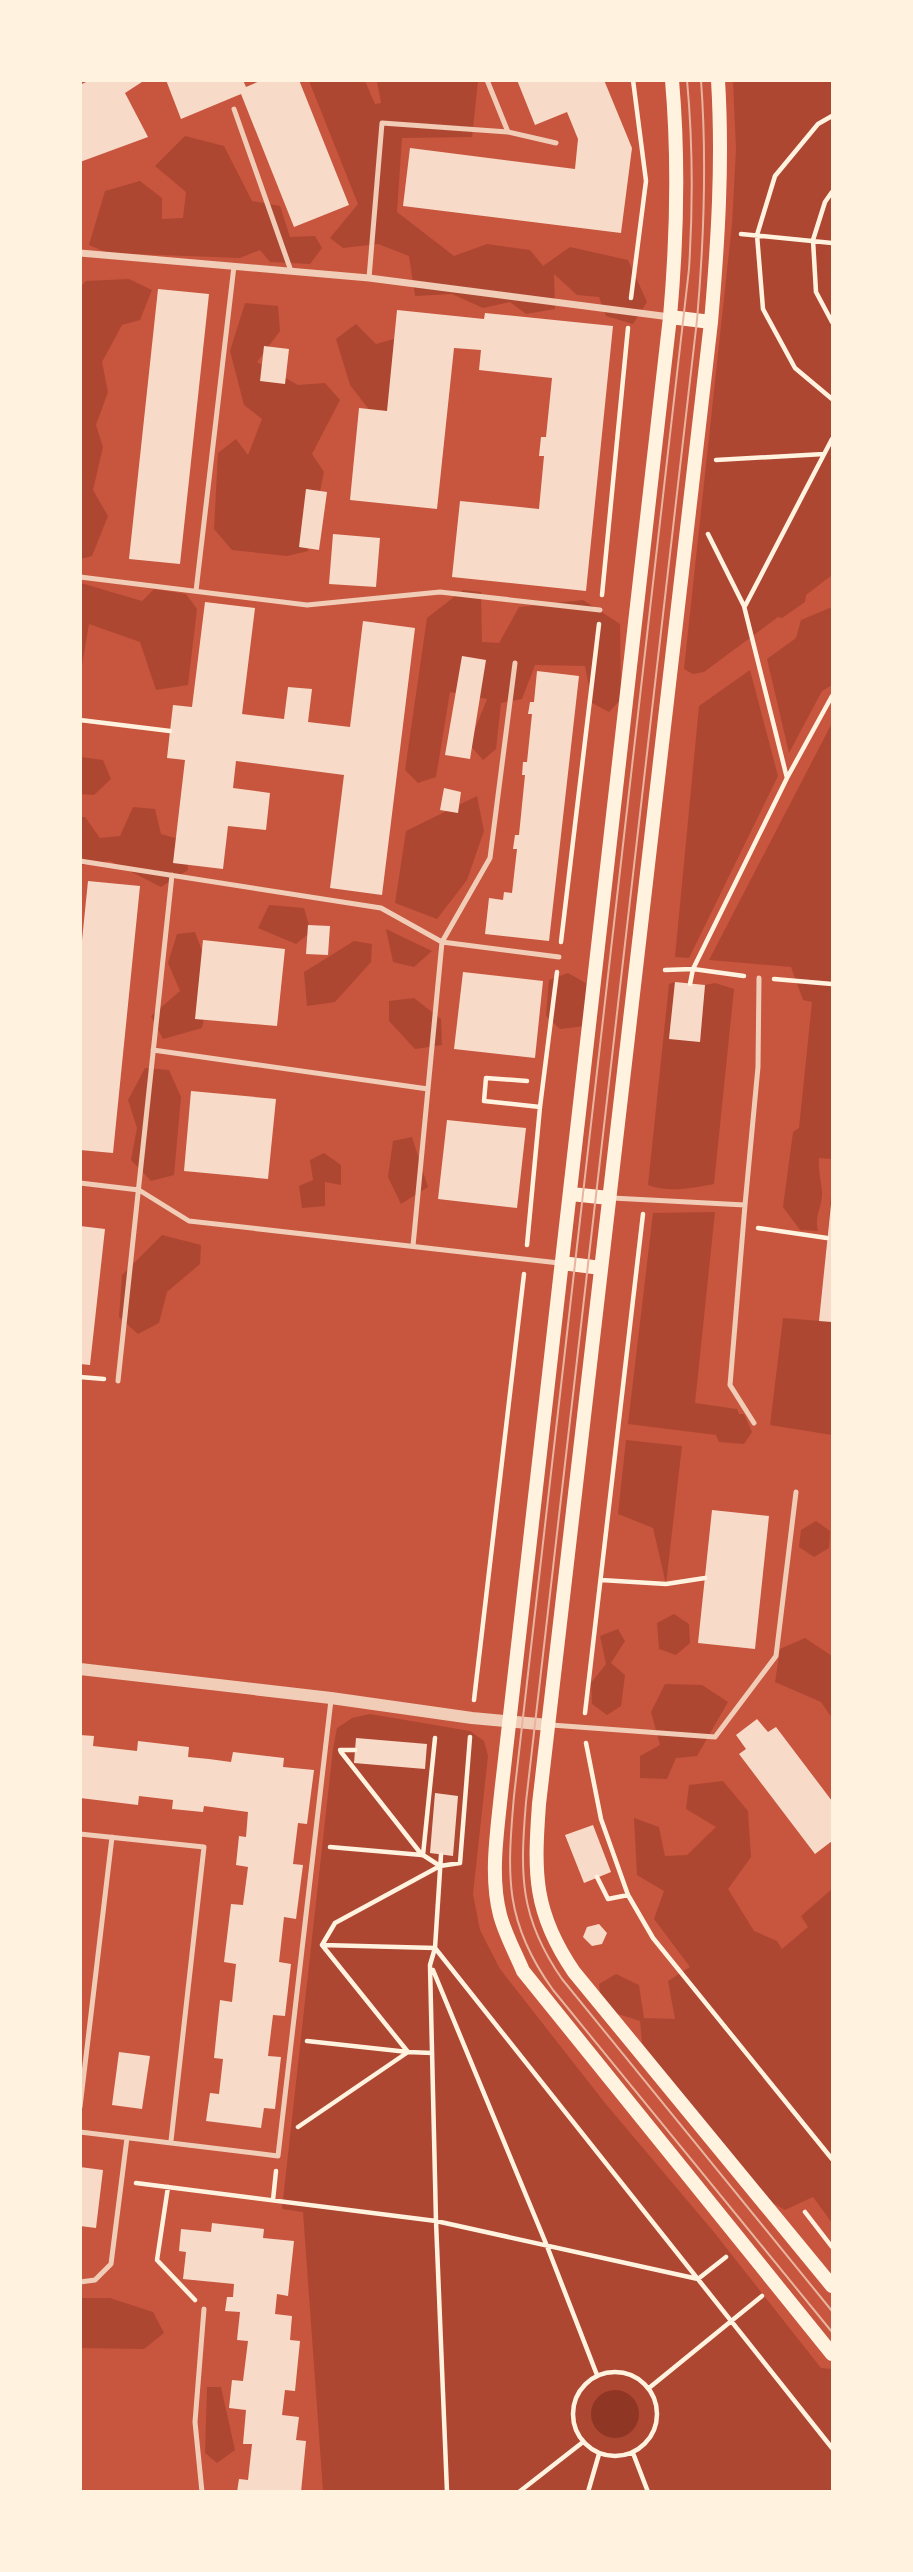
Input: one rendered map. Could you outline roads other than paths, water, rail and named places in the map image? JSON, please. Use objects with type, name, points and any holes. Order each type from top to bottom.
[{"type":"main road","points":[[672,80],[677,135],[677,213],[670,317],[495,1854],[496,1889],[500,1914],[523,1971],[832,2354]]},
{"type":"main road","points":[[718,80],[720,175],[711,322],[539,1804],[536,1874],[540,1904],[558,1949],[832,2286]]},
{"type":"main road","points":[[670,317],[711,322]]},
{"type":"main road","points":[[571,1194],[609,1198]]},
{"type":"main road","points":[[562,1264],[601,1268]]},
{"type":"street","points":[[80,253],[369,278],[670,317]]},
{"type":"street","points":[[80,1669],[331,1698],[472,1718],[549,1725]]},
{"type":"lane","points":[[487,80],[508,132]]},
{"type":"lane","points":[[234,109],[291,271]]},
{"type":"lane","points":[[369,278],[382,123],[508,132],[556,143]]},
{"type":"lane","points":[[196,591],[234,266]]},
{"type":"lane","points":[[80,577],[307,606],[440,592],[600,610]]},
{"type":"lane","points":[[413,1246],[442,942],[491,858],[515,663]]},
{"type":"lane","points":[[80,862],[381,908],[442,942],[559,957]]},
{"type":"lane","points":[[118,1381],[172,875]]},
{"type":"lane","points":[[754,1423],[730,1385],[758,1068],[759,978]]},
{"type":"lane","points":[[153,1050],[428,1089]]},
{"type":"lane","points":[[80,1183],[139,1190],[189,1221],[562,1264]]},
{"type":"lane","points":[[609,1198],[745,1205]]},
{"type":"lane","points":[[549,1725],[715,1737],[776,1656],[796,1492]]},
{"type":"lane","points":[[80,2132],[278,2156],[331,1698]]},
{"type":"lane","points":[[80,1833],[204,1847],[171,2141]]},
{"type":"lane","points":[[80,2107],[112,1837]]},
{"type":"lane","points":[[80,2281],[95,2280],[111,2264],[127,2138]]},
{"type":"lane","points":[[202,2491],[195,2422],[204,2309]]},
{"type":"tram line","points":[[687,80],[692,175],[689,269],[514,1796],[510,1875],[512,1898],[525,1942],[553,1990],[832,2332]]},
{"type":"tram line","points":[[701,80],[704,200],[697,320],[526,1802],[523,1874],[530,1915],[537,1935],[562,1979],[832,2311]]}]
